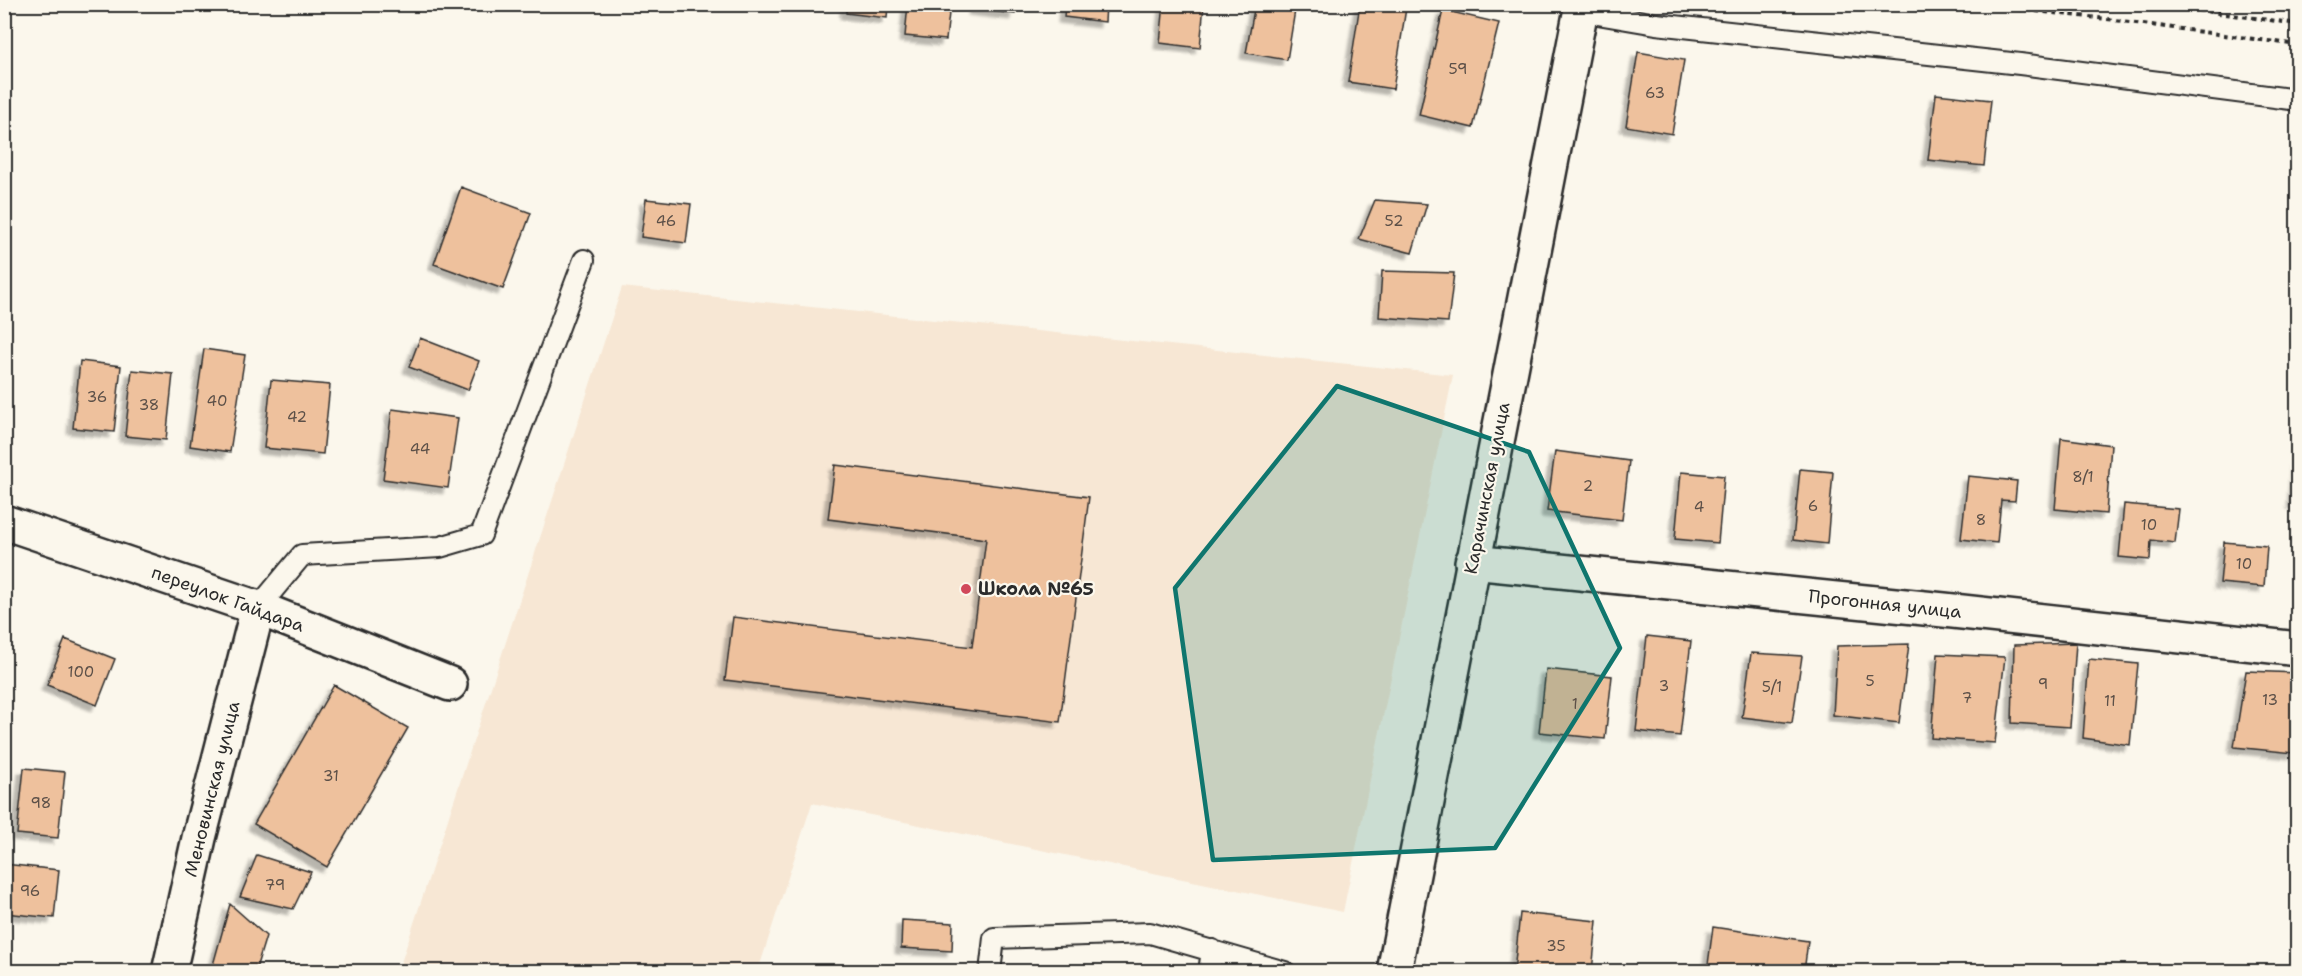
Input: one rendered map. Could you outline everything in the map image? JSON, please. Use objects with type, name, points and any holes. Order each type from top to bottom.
[{"type":"street","name":"Карачинская улица","points":[[1394,972],[1581,8]]},
{"type":"street","name":"переулок Гайдара","points":[[4,522],[258,608],[450,684]]},
{"type":"street","name":"Прогонная улица","points":[[1472,562],[2298,649]]},
{"type":"street","name":"Меновинская улица","points":[[169,972],[199,838],[258,608]]},
{"type":"lane","points":[[1581,8],[1675,26],[2020,64],[2298,100]]},
{"type":"lane","points":[[258,608],[302,555],[440,547],[481,535],[584,260]]},
{"type":"lane","points":[[990,972],[994,938],[1150,933],[1285,972]]},
{"type":"lane","points":[[1209,972],[1212,950]]},
{"type":"path","points":[[1973,4],[2298,45]]},
{"type":"path","points":[[2154,4],[2298,24]]},
{"type":"highlighted area","points":[[1337,386],[1529,452],[1620,648],[1495,848],[1213,860],[1175,588]]},
{"type":"shaded area","name":"Школа №65","points":[[622,287],[1453,375],[1343,912],[812,803],[758,971],[398,972]]},
{"type":"building","points":[[846,4],[888,4],[887,18],[846,13]]},
{"type":"building","points":[[908,4],[950,4],[946,40],[905,36]]},
{"type":"building","points":[[975,4],[1016,4],[1015,14],[974,9]]},
{"type":"building","points":[[1065,4],[1106,4],[1105,22],[1064,17]]},
{"type":"building","points":[[1164,4],[1204,4],[1200,48],[1160,43]]},
{"type":"building","points":[[1255,4],[1296,4],[1287,60],[1246,53]]},
{"type":"building","points":[[1360,4],[1382,4],[1406,8],[1393,89],[1348,82]]},
{"type":"building","points":[[1443,10],[1499,23],[1473,128],[1419,115]]},
{"type":"building","points":[[1638,52],[1684,60],[1672,134],[1626,126]]},
{"type":"building","points":[[1936,94],[1991,100],[1984,166],[1928,160]]},
{"type":"building","points":[[461,187],[531,213],[503,289],[434,264]]},
{"type":"building","points":[[646,199],[691,204],[686,243],[641,237]]},
{"type":"building","points":[[1375,200],[1427,204],[1412,253],[1359,239]]},
{"type":"building","points":[[1382,271],[1454,273],[1448,322],[1379,317]]},
{"type":"building","points":[[420,338],[479,361],[468,390],[409,367]]},
{"type":"building","points":[[204,349],[245,355],[230,452],[190,446]]},
{"type":"building","points":[[80,361],[121,366],[114,432],[73,428]]},
{"type":"building","points":[[132,370],[173,374],[166,440],[125,436]]},
{"type":"building","points":[[271,380],[330,385],[323,454],[264,448]]},
{"type":"building","points":[[392,409],[458,418],[448,488],[383,479]]},
{"type":"building","points":[[2061,438],[2111,445],[2106,514],[2055,509]]},
{"type":"building","points":[[2298,440],[2298,504],[2293,503]]},
{"type":"building","points":[[1555,451],[1629,461],[1622,520],[1547,511]]},
{"type":"building","points":[[835,465],[1089,497],[1060,722],[725,680],[733,617],[972,647],[986,539],[828,519]]},
{"type":"building","points":[[1800,469],[1833,472],[1827,544],[1793,540]]},
{"type":"building","points":[[1681,472],[1724,476],[1718,543],[1675,539]]},
{"type":"building","points":[[1968,476],[2017,481],[2015,501],[2001,500],[1997,543],[1961,539]]},
{"type":"building","points":[[2124,504],[2179,509],[2175,543],[2151,540],[2150,560],[2119,557]]},
{"type":"building","points":[[2224,542],[2267,546],[2264,587],[2220,583]]},
{"type":"building","points":[[1647,636],[1691,641],[1680,736],[1636,731]]},
{"type":"building","points":[[65,639],[115,659],[97,705],[47,685]]},
{"type":"building","points":[[2076,643],[2070,727],[2012,723],[2014,645]]},
{"type":"building","points":[[1909,644],[1899,723],[1833,715],[1837,646]]},
{"type":"building","points":[[1751,653],[1802,656],[1792,723],[1742,717]]},
{"type":"building","points":[[1938,654],[2005,657],[1995,743],[1931,738]]},
{"type":"building","points":[[2089,659],[2138,664],[2130,745],[2083,738]]},
{"type":"building","points":[[1546,669],[1612,676],[1605,739],[1539,732]]},
{"type":"building","points":[[2246,671],[2298,673],[2298,727],[2294,753],[2234,747]]},
{"type":"building","points":[[334,685],[408,728],[327,867],[254,824]]},
{"type":"building","points":[[24,768],[65,772],[58,838],[17,834]]},
{"type":"building","points":[[257,855],[311,872],[293,909],[240,897]]},
{"type":"building","points":[[4,864],[59,870],[54,918],[4,913]]},
{"type":"building","points":[[230,904],[266,936],[255,972],[211,972]]},
{"type":"building","points":[[1520,913],[1597,921],[1592,972],[1514,972]]},
{"type":"building","points":[[902,920],[953,923],[952,951],[901,948]]},
{"type":"building","points":[[1713,927],[1808,941],[1804,972],[1707,972]]},
{"type":"place","name":"Школа №65","points":[[966,589]]}]
